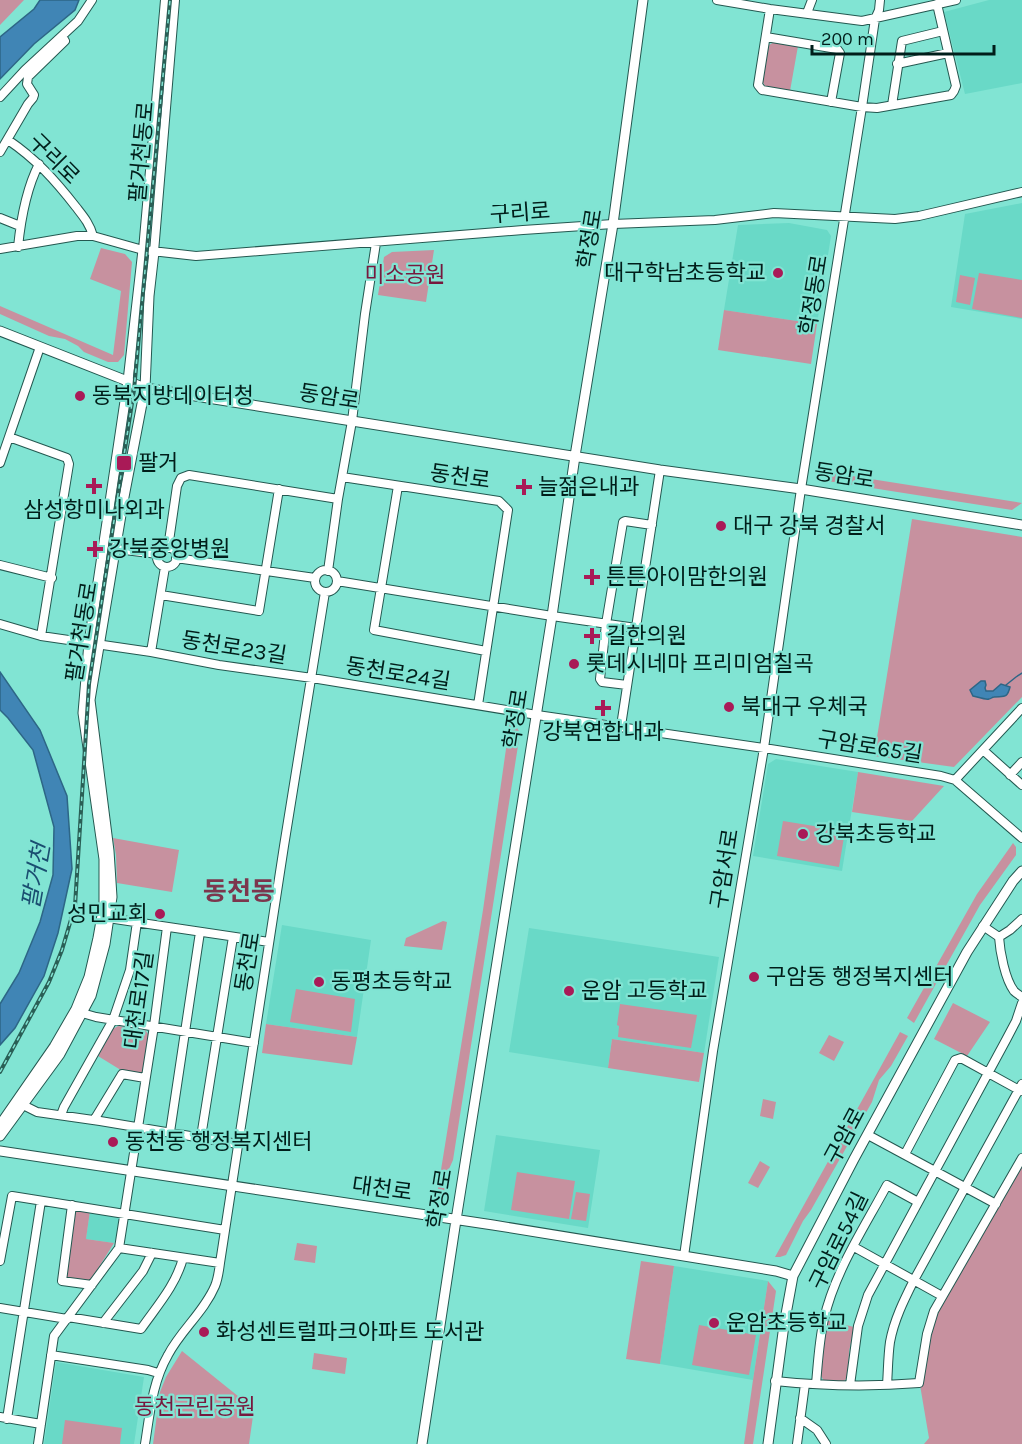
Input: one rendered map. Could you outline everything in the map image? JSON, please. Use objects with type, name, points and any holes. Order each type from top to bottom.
[{"type":"main road","name":"학정로","points":[[422,1444],[613,224],[644,0]]},
{"type":"main road","name":"팔거천동로","points":[[0,1125],[54,1047],[76,1009],[89,977],[104,904],[104,859],[83,712],[94,644],[143,249]]},
{"type":"main road","name":"팔거천동로","points":[[0,1136],[60,1054],[91,996],[105,944],[112,897],[109,851],[90,700],[94,644],[116,549],[145,388],[149,296],[154,252]]},
{"type":"main road","name":"동암로","points":[[0,331],[145,388],[1022,525]]},
{"type":"main road","name":"구암로","points":[[768,1444],[775,1381],[793,1276],[967,952],[1013,881],[1022,871]]},
{"type":"main road","name":"대천로","points":[[0,1152],[456,1220],[776,1271],[793,1276]]},
{"type":"street","points":[[0,97],[24,70],[78,21],[92,0]]},
{"type":"street","name":"팔거천동로","points":[[143,249],[165,0]]},
{"type":"street","name":"팔거천동로","points":[[154,252],[175,0]]},
{"type":"street","points":[[717,0],[862,21],[921,4],[937,4],[956,0]]},
{"type":"street","points":[[807,13],[812,0]]},
{"type":"street","name":"학정동로","points":[[801,489],[875,19],[880,0]]},
{"type":"street","points":[[770,9],[758,85],[762,90],[877,108],[951,95],[954,91],[956,86],[937,4]]},
{"type":"street","points":[[892,105],[902,41],[943,32]]},
{"type":"street","points":[[0,152],[33,98],[34,95],[27,84],[28,77],[65,41],[62,36]]},
{"type":"street","points":[[766,36],[837,49],[840,53],[831,102]]},
{"type":"street","points":[[897,64],[948,53]]},
{"type":"street","name":"구리로","points":[[8,140],[39,164],[90,226],[93,236]]},
{"type":"street","points":[[18,247],[20,226],[31,180],[39,164]]},
{"type":"street","name":"구리로","points":[[0,249],[76,236],[93,236],[154,252],[196,256],[613,224],[715,220],[774,213],[896,219],[920,216],[1022,192]]},
{"type":"street","points":[[0,218],[20,226]]},
{"type":"street","points":[[328,571],[352,421],[376,243]]},
{"type":"street","points":[[0,463],[40,347]]},
{"type":"street","points":[[9,437],[67,458],[69,464],[41,636]]},
{"type":"street","points":[[621,726],[660,470]]},
{"type":"street","points":[[168,548],[177,486],[181,478],[189,475],[338,499]]},
{"type":"street","name":"동천로","points":[[342,477],[500,501],[505,505],[508,510],[493,607]]},
{"type":"street","points":[[381,589],[398,486]]},
{"type":"street","points":[[266,572],[279,489]]},
{"type":"street","name":"구암서로","points":[[684,1256],[713,1051],[764,748],[801,489]]},
{"type":"street","points":[[627,685],[602,682],[600,679],[606,624],[623,522],[652,525]]},
{"type":"street","points":[[163,548],[168,548],[174,551],[176,558],[174,564],[165,567],[158,562],[158,554],[163,548]]},
{"type":"street","points":[[116,549],[158,554]]},
{"type":"street","points":[[176,558],[315,578]]},
{"type":"street","points":[[0,565],[52,578]]},
{"type":"street","name":"동천로23길","points":[[151,652],[165,567]]},
{"type":"street","points":[[328,571],[337,581],[332,591],[321,592],[316,587],[315,578],[320,572],[328,571]]},
{"type":"street","name":"동천로23길","points":[[160,595],[259,611],[266,572]]},
{"type":"street","points":[[337,581],[636,628]]},
{"type":"street","name":"동천로24길","points":[[381,589],[374,630],[486,651]]},
{"type":"street","name":"동천로","points":[[145,1444],[153,1389],[158,1373],[170,1351],[210,1297],[216,1284],[325,592]]},
{"type":"street","name":"동천로24길","points":[[478,705],[493,607]]},
{"type":"street","name":"동천로23길","points":[[0,624],[41,636],[312,678]]},
{"type":"street","name":"동천로24길","points":[[312,678],[537,715]]},
{"type":"street","points":[[1022,708],[955,780],[1022,838]]},
{"type":"street","name":"구암로65길","points":[[537,715],[764,748],[955,780]]},
{"type":"street","points":[[983,750],[1022,785]]},
{"type":"street","points":[[1010,775],[1022,762]]},
{"type":"street","name":"대천로17길","points":[[108,918],[269,942]]},
{"type":"street","points":[[999,937],[1022,919]]},
{"type":"street","points":[[62,1115],[64,1107],[113,1020],[130,970],[137,922]]},
{"type":"street","points":[[983,926],[999,937]]},
{"type":"street","name":"대천로17길","points":[[119,1248],[167,927]]},
{"type":"street","points":[[170,1132],[200,932]]},
{"type":"street","points":[[201,1137],[233,937]]},
{"type":"street","points":[[999,937],[1010,981],[1014,991],[1022,997]]},
{"type":"street","points":[[850,1385],[858,1326],[868,1295],[1016,1021],[1022,1003]]},
{"type":"street","points":[[82,1013],[254,1043]]},
{"type":"street","points":[[887,1386],[890,1343],[897,1317],[914,1280],[1021,1088],[988,1074],[961,1058],[955,1060],[905,1155]]},
{"type":"street","name":"대천로17길","points":[[94,1120],[122,1074],[145,1078]]},
{"type":"street","points":[[23,1105],[37,1112],[238,1143]]},
{"type":"street","points":[[868,1135],[996,1204]]},
{"type":"street","points":[[775,1381],[887,1386],[919,1383],[927,1334],[934,1311],[1022,1158]]},
{"type":"street","name":"구암로54길","points":[[816,1384],[823,1321],[837,1280],[887,1185],[918,1202]]},
{"type":"street","points":[[0,1261],[12,1196],[225,1230]]},
{"type":"street","points":[[41,1201],[4,1418],[41,1424]]},
{"type":"street","points":[[72,1205],[62,1281],[92,1285]]},
{"type":"street","points":[[854,1247],[942,1296]]},
{"type":"street","points":[[38,1444],[54,1336],[119,1248],[220,1263]]},
{"type":"street","points":[[103,1323],[144,1271],[152,1253]]},
{"type":"street","points":[[0,1308],[141,1329],[174,1283],[183,1258]]},
{"type":"street","points":[[51,1355],[158,1373]]},
{"type":"street","points":[[797,1444],[805,1384]]},
{"type":"street","points":[[800,1418],[817,1430],[826,1444]]},
{"type":"shaded area","points":[[989,0],[1022,0],[1022,83],[965,94],[944,12]]},
{"type":"shaded area","points":[[1022,203],[1022,319],[951,307],[965,214]]},
{"type":"shaded area","name":"대구학남초등학교","points":[[789,223],[827,230],[831,236],[817,324],[724,310],[738,225]]},
{"type":"shaded area","name":"강북초등학교","points":[[776,759],[858,772],[842,871],[753,856],[768,764]]},
{"type":"shaded area","name":"동평초등학교","points":[[282,925],[371,940],[357,1037],[266,1024]]},
{"type":"shaded area","points":[[529,928],[719,957],[704,1053],[612,1039],[608,1068],[509,1052]]},
{"type":"shaded area","points":[[496,1135],[600,1150],[588,1228],[484,1211]]},
{"type":"shaded area","points":[[90,1211],[121,1216],[114,1243],[86,1239]]},
{"type":"shaded area","name":"운암초등학교","points":[[674,1266],[768,1281],[753,1380],[660,1364]]},
{"type":"shaded area","points":[[56,1362],[144,1377],[134,1444],[44,1444]]},
{"type":"green space","points":[[0,0],[24,0],[0,25]]},
{"type":"green space","points":[[774,42],[798,46],[790,91],[765,86],[762,81],[769,45]]},
{"type":"green space","points":[[101,248],[125,254],[132,262],[124,355],[118,362],[108,362],[84,352],[65,339],[49,336],[0,314],[0,306],[113,355],[121,291],[90,279]]},
{"type":"green space","name":"미소공원","points":[[434,250],[426,302],[378,295],[384,257],[392,252]]},
{"type":"green space","points":[[979,273],[1022,280],[1022,318],[972,309]]},
{"type":"green space","points":[[960,275],[975,278],[970,305],[956,302]]},
{"type":"green space","points":[[724,310],[817,324],[811,364],[718,350]]},
{"type":"green space","points":[[814,470],[1022,503],[1012,510],[821,480]]},
{"type":"green space","points":[[912,519],[1022,537],[1022,697],[954,767],[874,756]]},
{"type":"green space","points":[[510,721],[513,721],[520,733],[453,1160],[449,1169],[445,1197],[435,1207],[483,910]]},
{"type":"green space","points":[[858,772],[944,786],[912,821],[852,812]]},
{"type":"green space","points":[[783,821],[845,831],[839,867],[777,856]]},
{"type":"green space","points":[[113,838],[179,850],[172,892],[117,883]]},
{"type":"green space","points":[[1013,843],[1016,847],[1016,855],[980,905],[914,1023],[907,1018],[977,894]]},
{"type":"green space","points":[[443,921],[447,922],[442,950],[404,946],[406,938]]},
{"type":"green space","points":[[296,989],[355,999],[351,1032],[290,1022]]},
{"type":"green space","points":[[953,1003],[990,1022],[967,1056],[934,1039]]},
{"type":"green space","points":[[620,1004],[697,1015],[691,1048],[618,1037]]},
{"type":"green space","points":[[266,1024],[357,1037],[352,1065],[262,1053]]},
{"type":"green space","points":[[118,1026],[145,1030],[149,1035],[143,1072],[139,1074],[124,1072],[98,1056],[113,1029]]},
{"type":"green space","points":[[900,1032],[908,1036],[891,1066],[879,1080],[872,1102],[803,1221],[786,1255],[775,1257]]},
{"type":"green space","points":[[829,1035],[844,1042],[834,1061],[819,1053]]},
{"type":"green space","points":[[612,1039],[704,1053],[699,1082],[608,1068]]},
{"type":"green space","points":[[763,1099],[776,1102],[773,1119],[760,1116]]},
{"type":"green space","points":[[760,1161],[770,1167],[758,1188],[748,1183]]},
{"type":"green space","points":[[1022,1162],[1022,1444],[924,1444],[929,1438],[920,1385],[930,1327]]},
{"type":"green space","points":[[517,1172],[575,1181],[569,1219],[511,1210]]},
{"type":"green space","points":[[576,1192],[590,1194],[586,1221],[571,1219]]},
{"type":"green space","points":[[75,1209],[90,1211],[86,1239],[114,1243],[89,1283],[65,1280]]},
{"type":"green space","points":[[297,1243],[317,1246],[315,1263],[294,1260]]},
{"type":"green space","points":[[641,1261],[674,1266],[660,1364],[626,1359]]},
{"type":"green space","points":[[768,1281],[776,1291],[753,1444],[744,1444],[753,1380]]},
{"type":"green space","points":[[826,1320],[854,1327],[849,1352],[848,1377],[844,1381],[824,1381],[821,1376]]},
{"type":"green space","points":[[699,1325],[756,1335],[749,1375],[692,1365]]},
{"type":"green space","name":"동천근린공원","points":[[182,1351],[254,1409],[249,1444],[153,1444],[160,1392],[166,1377]]},
{"type":"green space","points":[[314,1353],[347,1358],[345,1374],[312,1369]]},
{"type":"green space","points":[[65,1420],[122,1428],[120,1444],[62,1444]]},
{"type":"water","points":[[40,0],[79,0],[75,10],[34,44],[0,79],[0,37],[34,9]]},
{"type":"water","points":[[0,672],[40,730],[67,796],[72,869],[58,933],[44,976],[15,1028],[0,1045],[0,1004],[19,973],[40,922],[53,875],[54,827],[33,750],[0,710]]},
{"type":"water","points":[[981,681],[985,681],[986,691],[993,691],[1001,684],[1010,687],[1005,696],[987,699],[973,696],[970,690]]},
{"type":"waterway","points":[[1006,685],[1022,673]]},
{"type":"railway","points":[[0,1072],[49,982],[62,950],[75,906],[89,684],[134,390],[170,0]]},
{"type":"place","name":"대구학남초등학교","points":[[778,273]]},
{"type":"place","name":"동북지방데이터청","points":[[80,396]]},
{"type":"place","name":"팔거","points":[[124,463]]},
{"type":"place","name":"삼성항미나외과","points":[[94,486]]},
{"type":"place","name":"늘젊은내과","points":[[524,487]]},
{"type":"place","name":"대구 강북 경찰서","points":[[721,526]]},
{"type":"place","name":"강북중앙병원","points":[[95,549]]},
{"type":"place","name":"튼튼아이맘한의원","points":[[592,577]]},
{"type":"place","name":"길한의원","points":[[592,636]]},
{"type":"place","name":"롯데시네마 프리미엄칠곡","points":[[574,664]]},
{"type":"place","name":"북대구 우체국","points":[[729,707]]},
{"type":"place","name":"강북연합내과","points":[[603,708]]},
{"type":"place","name":"강북초등학교","points":[[803,834]]},
{"type":"place","name":"성민교회","points":[[160,914]]},
{"type":"place","name":"구암동 행정복지센터","points":[[754,977]]},
{"type":"place","name":"동평초등학교","points":[[319,982]]},
{"type":"place","name":"운암 고등학교","points":[[569,991]]},
{"type":"place","name":"동천동 행정복지센터","points":[[113,1142]]},
{"type":"place","name":"운암초등학교","points":[[714,1323]]},
{"type":"place","name":"화성센트럴파크아파트 도서관","points":[[204,1332]]},
{"type":"district","name":"동천동","points":[[239,891]]},
{"type":"water label","name":"팔거천","points":[[36,876]]}]
